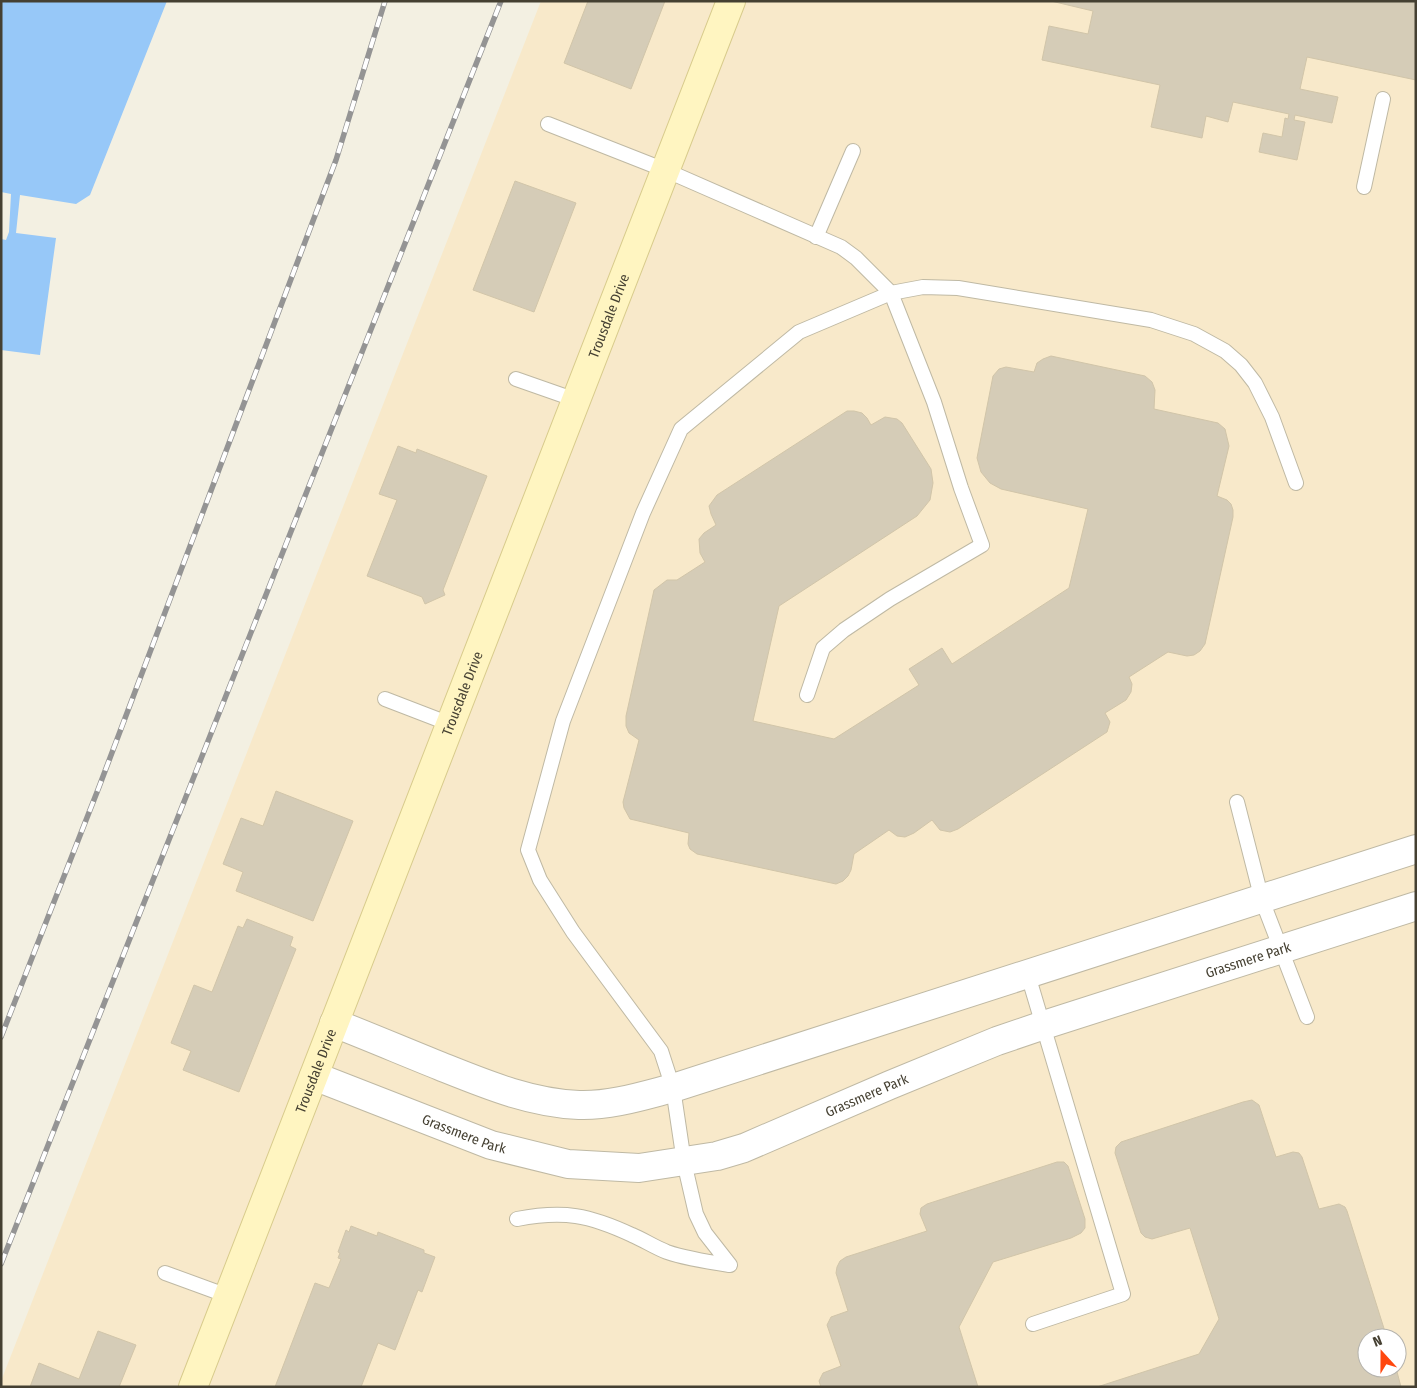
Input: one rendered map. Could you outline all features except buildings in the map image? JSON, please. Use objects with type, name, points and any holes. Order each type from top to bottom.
[{"type":"street","name":"Trousdale Drive","points":[[193,1387],[731,1]]},
{"type":"street","points":[[334,1023],[489,1086],[536,1099],[580,1105],[598,1104],[640,1097],[673,1088],[1416,849]]},
{"type":"street","name":"Grassmere Park","points":[[314,1076],[491,1144],[541,1158],[568,1164],[639,1168],[684,1162],[744,1148],[890,1085],[997,1041],[1044,1024],[1416,906]]},
{"type":"lane","points":[[1364,187],[1383,99]]},
{"type":"lane","points":[[548,124],[665,170],[841,247],[856,258],[891,293],[934,402],[960,488],[982,545],[890,599],[836,636],[822,648],[807,695]]},
{"type":"lane","points":[[816,237],[853,151]]},
{"type":"lane","points":[[517,1219],[538,1215],[560,1214],[584,1217],[608,1224],[668,1252],[694,1259],[730,1265],[705,1233],[689,1190],[673,1088],[660,1050],[573,932],[540,880],[528,850],[563,721],[642,513],[681,429],[799,332],[891,293],[923,287],[958,288],[1151,320],[1194,334],[1225,351],[1242,365],[1255,383],[1272,417],[1296,483]]},
{"type":"lane","points":[[516,379],[576,400]]},
{"type":"lane","points":[[385,699],[450,724]]},
{"type":"lane","points":[[1237,802],[1262,900],[1307,1016]]},
{"type":"lane","points":[[1028,975],[1123,1294],[1033,1324]]},
{"type":"lane","points":[[165,1273],[228,1296]]},
{"type":"shaded area","points":[[541,1],[1416,1],[1416,1387],[1,1387],[1,1381]]},
{"type":"water","points":[[1,1],[167,1],[90,195],[76,204],[20,195],[16,233],[56,238],[40,355],[1,350],[1,239],[6,240],[9,232],[11,194],[1,192]]},
{"type":"railway","points":[[1,1037],[99,787],[336,160],[385,1]]},
{"type":"railway","points":[[1,1264],[501,1]]}]
